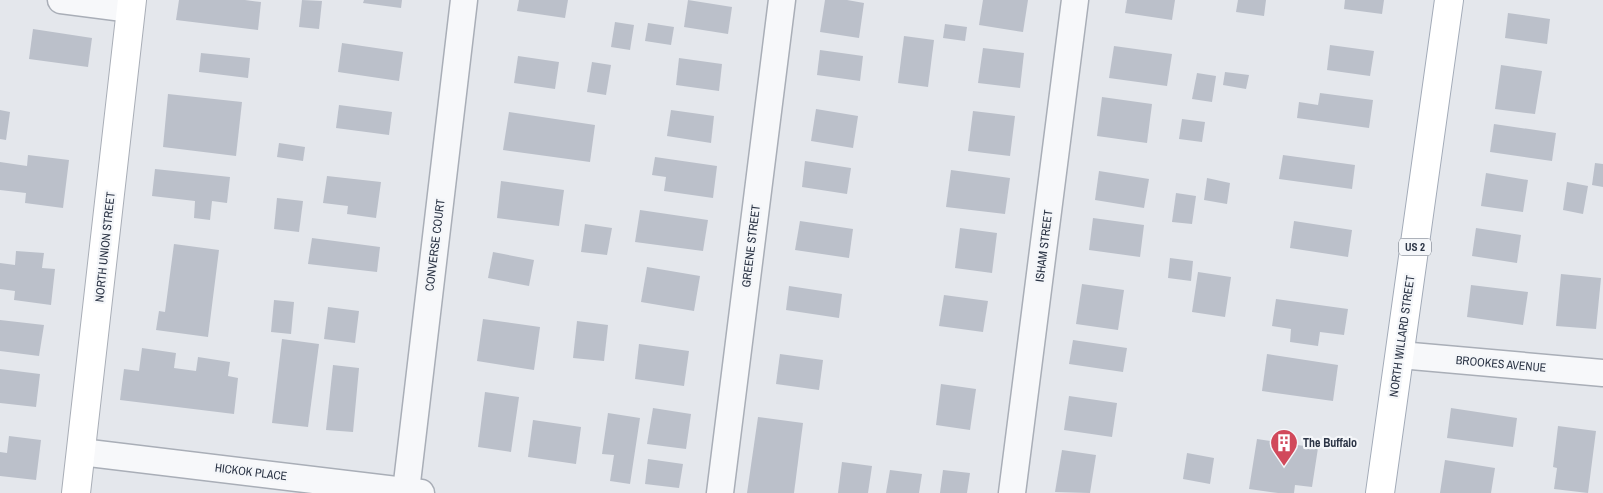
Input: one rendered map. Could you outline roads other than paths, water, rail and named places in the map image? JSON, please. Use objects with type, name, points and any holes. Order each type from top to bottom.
[{"type":"main road","name":"NORTH WILLARD STREET","points":[[1380,493],[1449,0]]},
{"type":"main road","name":"NORTH UNION STREET","points":[[76,493],[132,4]]},
{"type":"street","points":[[61,0],[132,4]]},
{"type":"street","name":"CONVERSE COURT","points":[[414,492],[464,0]]},
{"type":"street","name":"GREENE STREET","points":[[720,493],[782,0]]},
{"type":"street","name":"ISHAM STREET","points":[[1012,493],[1076,0]]},
{"type":"street","name":"BROOKES AVENUE","points":[[1400,355],[1603,373]]},
{"type":"street","name":"HICKOK PLACE","points":[[82,452],[414,492]]},
{"type":"place","name":"The Buffalo","points":[[1284,467]]}]
